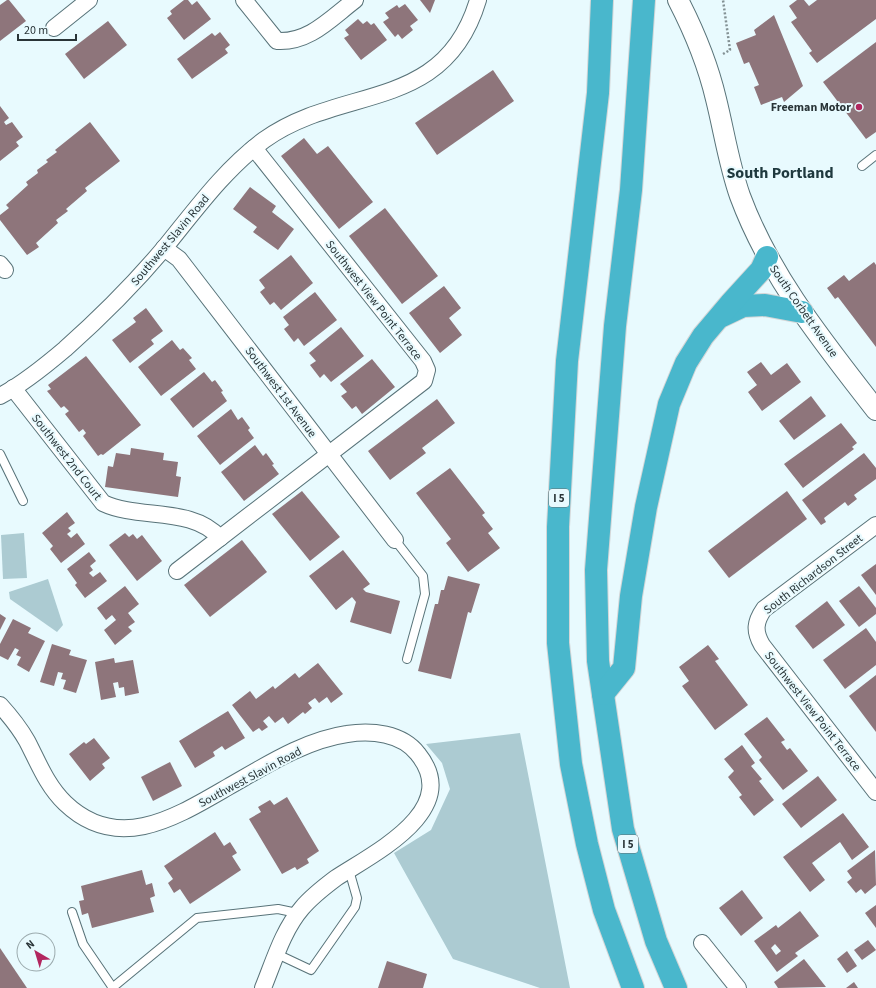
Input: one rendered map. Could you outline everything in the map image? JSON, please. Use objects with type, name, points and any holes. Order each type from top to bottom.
[{"type":"highway","name":"I 5","points":[[602,0],[598,93],[567,361],[558,527],[558,643],[571,764],[587,844],[604,910],[632,988]]},
{"type":"highway","name":"I 5","points":[[644,0],[631,190],[615,326],[596,570],[598,660],[623,829],[656,941],[676,988]]},
{"type":"highway","points":[[603,694],[624,668],[631,596],[645,514],[669,404],[686,363],[703,336],[761,270],[767,257]]},
{"type":"highway","points":[[721,316],[743,306],[765,305],[802,312]]},
{"type":"street","points":[[54,28],[89,0]]},
{"type":"street","points":[[244,0],[277,41],[290,42],[307,36],[355,0]]},
{"type":"street","name":"Southwest Slavin Road","points":[[7,392],[44,366],[89,327],[140,276],[225,175],[254,148],[275,133],[295,122],[350,103],[396,90],[431,72],[448,58],[456,47],[467,29],[478,0]]},
{"type":"street","name":"South Corbett Avenue","points":[[678,0],[702,58],[716,98],[740,194],[767,257],[802,312],[876,410]]},
{"type":"street","name":"Southwest View Point Terrace","points":[[254,148],[423,361],[426,370],[424,381],[329,454]]},
{"type":"street","name":"Southwest 1st Avenue","points":[[164,248],[179,259],[395,540]]},
{"type":"street","name":"Southwest 2nd Court","points":[[7,392],[103,503],[115,509],[189,520],[212,529],[220,538]]},
{"type":"street","points":[[177,571],[329,454]]},
{"type":"street","name":"South Richardson Street","points":[[756,627],[758,618],[764,610],[876,526]]},
{"type":"street","name":"Southwest View Point Terrace","points":[[756,627],[757,636],[762,644],[876,792]]},
{"type":"street","name":"Southwest Slavin Road","points":[[0,705],[20,729],[45,777],[64,803],[88,820],[112,828],[138,827],[172,818],[278,760],[330,738],[363,732],[384,734],[402,741],[415,750],[428,769],[430,784],[425,805],[417,819],[406,830],[317,893],[297,914],[287,930],[263,988]]},
{"type":"street","points":[[702,943],[738,988]]},
{"type":"lane","points":[[862,166],[876,155]]},
{"type":"lane","points":[[0,454],[23,501]]},
{"type":"lane","points":[[395,540],[423,576],[425,594],[407,659]]},
{"type":"lane","points":[[277,954],[312,970],[355,907],[358,898],[349,870]]},
{"type":"lane","points":[[72,912],[82,944],[112,988],[197,918],[278,908],[297,914]]},
{"type":"path","points":[[702,58],[730,50],[723,0]]},
{"type":"shaded area","points":[[24,533],[27,578],[3,579],[1,535]]},
{"type":"shaded area","points":[[48,579],[63,625],[57,632],[10,599],[9,592]]},
{"type":"shaded area","points":[[520,733],[570,988],[540,988],[453,959],[394,853],[431,830],[450,789],[442,763],[426,744]]},
{"type":"building","points":[[9,0],[26,21],[0,41],[0,5]]},
{"type":"building","points":[[184,0],[188,0],[192,5],[197,1],[211,19],[184,40],[167,18],[172,14],[170,11]]},
{"type":"building","points":[[420,0],[435,0],[430,13]]},
{"type":"building","points":[[797,0],[804,0],[809,6],[817,0],[876,0],[876,19],[817,63],[809,53],[812,51],[791,22],[797,18],[789,6]]},
{"type":"building","points":[[405,4],[418,20],[410,26],[413,30],[402,39],[398,34],[395,37],[383,22],[389,18],[385,13],[397,5],[399,8]]},
{"type":"building","points":[[774,15],[803,86],[784,102],[782,97],[761,105],[754,87],[759,85],[749,62],[744,64],[736,43],[756,35],[754,30]]},
{"type":"building","points":[[358,19],[363,24],[367,21],[371,25],[374,23],[387,40],[361,60],[344,38],[349,35],[345,30]]},
{"type":"building","points":[[108,21],[127,45],[84,79],[65,54]]},
{"type":"building","points":[[220,32],[230,45],[225,49],[228,53],[192,79],[177,59],[212,33],[215,36]]},
{"type":"building","name":"Freeman Motor","points":[[876,42],[876,132],[866,139],[823,82]]},
{"type":"building","points":[[493,70],[514,101],[437,155],[415,123]]},
{"type":"building","points":[[0,106],[9,118],[4,122],[6,125],[12,122],[23,137],[16,142],[19,146],[0,161]]},
{"type":"building","points":[[90,122],[120,161],[85,188],[87,191],[66,209],[68,211],[56,220],[58,223],[36,243],[39,247],[27,255],[0,220],[0,215],[9,208],[6,205],[28,185],[26,182],[38,173],[37,170],[48,162],[46,160],[57,152],[55,150]]},
{"type":"building","points":[[304,138],[317,154],[328,146],[373,202],[339,229],[281,156]]},
{"type":"building","points":[[250,187],[276,206],[272,212],[294,229],[278,250],[253,232],[257,227],[233,209]]},
{"type":"building","points":[[385,208],[438,276],[402,304],[349,236]]},
{"type":"building","points":[[291,255],[313,283],[281,310],[274,302],[270,305],[260,292],[265,288],[259,280]]},
{"type":"building","points":[[874,262],[876,265],[876,347],[838,297],[835,299],[827,288],[844,275],[849,281]]},
{"type":"building","points":[[444,286],[461,308],[449,318],[462,335],[440,353],[409,313]]},
{"type":"building","points":[[315,292],[337,320],[304,346],[298,338],[294,342],[284,329],[289,325],[283,317]]},
{"type":"building","points":[[146,308],[163,331],[151,340],[154,344],[130,363],[112,340],[136,322],[133,318]]},
{"type":"building","points":[[341,327],[364,356],[331,382],[324,374],[320,378],[310,365],[316,361],[309,353]]},
{"type":"building","points":[[172,340],[180,350],[183,348],[192,358],[189,360],[196,369],[161,396],[138,367]]},
{"type":"building","points":[[86,356],[141,425],[103,455],[101,454],[98,456],[83,436],[86,433],[83,429],[79,432],[65,414],[69,411],[64,406],[61,408],[47,391],[51,389],[48,385]]},
{"type":"building","points":[[372,359],[395,387],[362,414],[356,406],[352,409],[341,396],[347,392],[340,384]]},
{"type":"building","points":[[761,362],[771,375],[787,363],[801,382],[762,411],[748,392],[757,385],[747,372]]},
{"type":"building","points":[[204,372],[212,382],[215,380],[223,391],[221,392],[227,401],[193,428],[170,399]]},
{"type":"building","points":[[811,396],[826,416],[794,440],[779,421]]},
{"type":"building","points":[[437,399],[455,423],[422,448],[426,453],[390,480],[368,451]]},
{"type":"building","points":[[231,409],[238,420],[242,417],[250,428],[248,430],[254,438],[220,465],[197,436]]},
{"type":"building","points":[[841,423],[857,443],[852,447],[854,449],[803,488],[784,464]]},
{"type":"building","points":[[255,445],[263,456],[266,453],[274,464],[272,465],[279,474],[244,501],[221,472]]},
{"type":"building","points":[[131,448],[164,453],[163,460],[178,462],[176,476],[181,477],[178,497],[105,487],[108,466],[113,467],[116,453],[130,455]]},
{"type":"building","points":[[864,453],[876,468],[876,479],[854,495],[857,499],[848,506],[845,502],[824,518],[826,522],[821,525],[802,500]]},
{"type":"building","points":[[450,468],[485,513],[482,515],[493,529],[488,533],[500,548],[468,572],[446,543],[451,539],[416,493]]},
{"type":"building","points":[[302,491],[340,537],[310,561],[272,514]]},
{"type":"building","points":[[787,491],[807,519],[729,578],[708,551]]},
{"type":"building","points":[[67,512],[75,523],[68,528],[71,531],[67,534],[71,538],[77,533],[85,544],[61,563],[50,549],[53,546],[42,533]]},
{"type":"building","points":[[125,533],[129,537],[133,534],[137,539],[142,535],[162,561],[137,581],[109,545]]},
{"type":"building","points":[[242,540],[267,572],[210,617],[184,585]]},
{"type":"building","points":[[343,550],[370,584],[363,589],[366,592],[400,601],[391,634],[350,622],[356,602],[352,597],[336,610],[309,576]]},
{"type":"building","points":[[89,552],[96,561],[90,566],[93,570],[89,573],[93,577],[100,572],[107,581],[85,598],[75,585],[77,583],[67,569]]},
{"type":"building","points":[[876,564],[876,595],[861,575]]},
{"type":"building","points":[[448,576],[480,584],[471,613],[468,612],[451,679],[418,671],[435,604],[438,604],[441,590],[444,590]]},
{"type":"building","points":[[125,586],[139,604],[128,613],[135,622],[128,627],[132,631],[115,645],[104,630],[116,620],[112,615],[106,620],[97,608]]},
{"type":"building","points":[[859,586],[876,608],[876,614],[859,627],[839,601]]},
{"type":"building","points":[[827,601],[845,625],[813,649],[795,626]]},
{"type":"building","points":[[0,614],[6,618],[0,630]]},
{"type":"building","points":[[13,619],[31,628],[28,633],[45,641],[29,672],[17,665],[21,657],[16,655],[19,650],[15,648],[8,660],[0,656],[0,644]]},
{"type":"building","points":[[866,628],[876,642],[876,665],[845,689],[823,660]]},
{"type":"building","points":[[52,644],[71,650],[69,655],[87,660],[76,693],[63,689],[66,680],[61,679],[63,673],[58,672],[54,686],[40,682]]},
{"type":"building","points":[[708,645],[719,659],[715,661],[748,705],[715,730],[682,686],[689,681],[679,667]]},
{"type":"building","points":[[114,658],[115,663],[133,660],[139,693],[125,696],[124,687],[119,688],[118,682],[113,683],[116,697],[101,700],[95,662]]},
{"type":"building","points":[[318,663],[343,694],[331,703],[327,697],[319,703],[315,698],[308,703],[312,708],[305,714],[303,712],[288,724],[283,717],[275,723],[269,716],[263,721],[268,727],[262,731],[259,728],[253,732],[232,705],[250,691],[256,699],[273,686],[275,689],[295,673],[299,678]]},
{"type":"building","points":[[876,675],[876,732],[849,696]]},
{"type":"building","points":[[228,711],[245,738],[225,750],[222,746],[213,752],[215,756],[195,768],[179,741]]},
{"type":"building","points":[[767,717],[785,740],[781,742],[787,750],[790,748],[808,771],[783,790],[759,760],[762,757],[744,734]]},
{"type":"building","points":[[94,738],[110,758],[102,764],[105,768],[90,781],[69,754],[84,742],[86,744]]},
{"type":"building","points":[[742,745],[755,763],[751,766],[762,779],[759,781],[774,800],[754,816],[739,797],[742,795],[728,777],[734,771],[724,759]]},
{"type":"building","points":[[170,762],[182,786],[153,801],[141,777]]},
{"type":"building","points":[[818,776],[837,800],[801,828],[782,804]]},
{"type":"building","points":[[287,797],[319,851],[307,859],[309,863],[297,870],[295,867],[282,874],[249,819],[261,812],[258,807],[270,800],[274,805]]},
{"type":"building","points":[[843,813],[869,847],[852,860],[840,842],[812,863],[825,880],[810,892],[783,857]]},
{"type":"building","points":[[215,832],[224,846],[230,842],[237,853],[232,856],[241,870],[190,904],[180,889],[174,893],[168,883],[173,879],[164,866]]},
{"type":"building","points":[[875,850],[876,885],[865,894],[861,889],[856,893],[847,882],[852,878],[847,871]]},
{"type":"building","points":[[142,870],[146,885],[152,883],[155,896],[150,898],[154,912],[92,928],[88,913],[82,915],[79,901],[84,900],[81,886]]},
{"type":"building","points":[[742,890],[763,918],[741,936],[719,908]]},
{"type":"building","points":[[876,905],[876,928],[865,913]]},
{"type":"building","points":[[800,911],[819,936],[795,953],[798,956],[777,972],[754,941],[776,925],[778,928]],"holes":[[[775,944],[781,951],[776,955],[771,948]]]},
{"type":"building","points":[[868,940],[876,950],[862,960],[854,950]]},
{"type":"building","points":[[0,948],[27,988],[0,988]]},
{"type":"building","points":[[847,951],[857,966],[847,973],[837,959]]},
{"type":"building","points":[[804,959],[826,987],[778,988],[774,982]]},
{"type":"building","points":[[387,961],[427,974],[423,988],[378,988]]},
{"type":"building","points":[[854,982],[858,988],[846,988]]},
{"type":"place","name":"Freeman Motor","points":[[859,107]]},
{"type":"district","name":"South Portland","points":[[780,172]]}]
